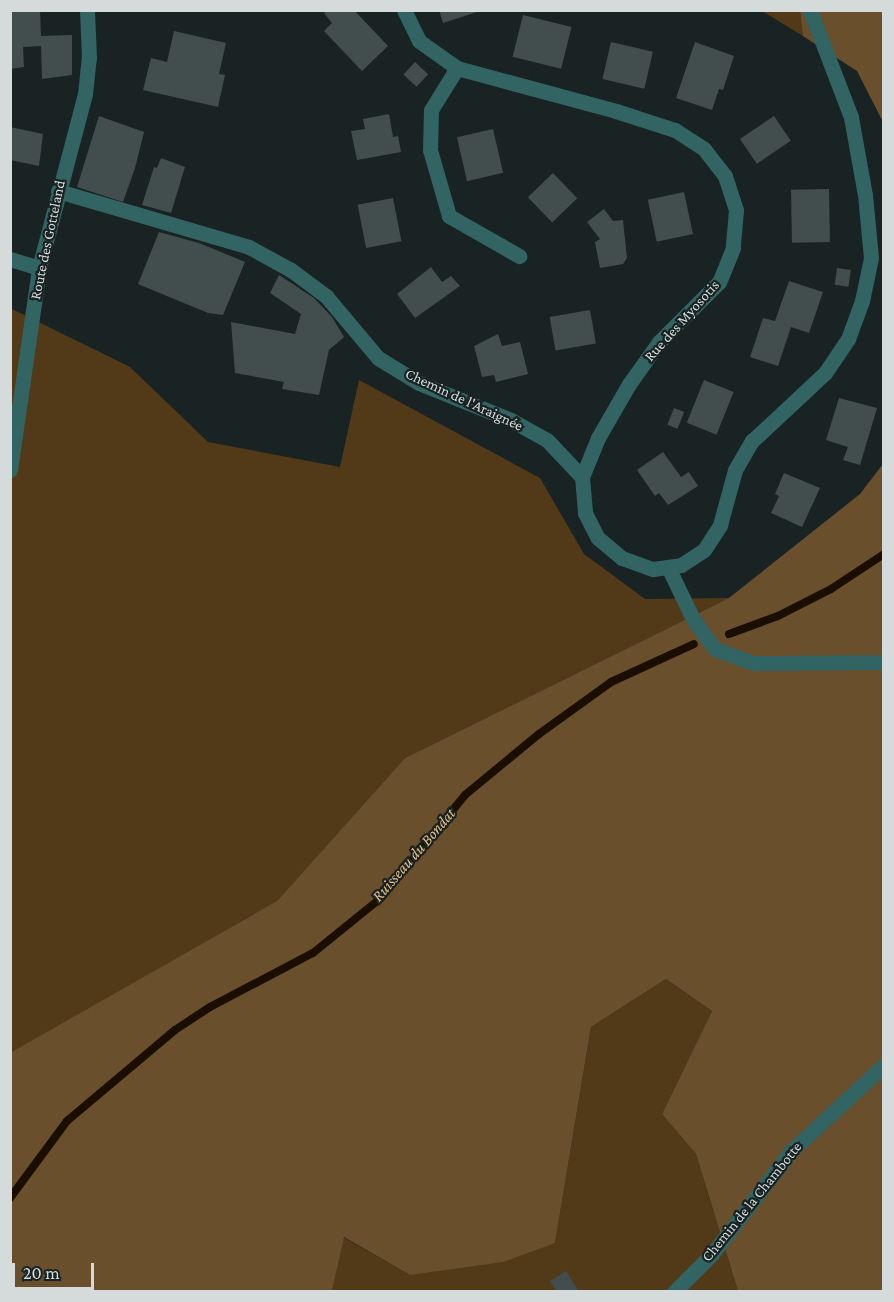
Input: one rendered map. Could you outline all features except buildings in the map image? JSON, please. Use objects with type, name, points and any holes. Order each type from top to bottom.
[{"type":"street","name":"Route des Gotteland","points":[[10,471],[39,268],[85,94],[89,58],[87,10]]},
{"type":"street","name":"Rue des Myosotis","points":[[404,10],[419,41],[457,69],[616,111],[675,130],[704,149],[725,176],[736,210],[733,248],[718,282],[659,342],[629,384],[598,438],[582,477],[585,513],[598,538],[622,558],[653,568],[681,566],[704,550],[720,525],[735,470],[752,441],[825,373],[848,339],[862,301],[871,258],[863,183],[851,117],[810,10]]},
{"type":"street","points":[[457,69],[431,110],[430,150],[449,216],[519,256]]},
{"type":"street","name":"Chemin de l'Araignée","points":[[58,191],[249,247],[291,270],[326,296],[378,358],[419,383],[511,420],[547,441],[582,477]]},
{"type":"street","points":[[10,259],[39,268]]},
{"type":"street","points":[[668,567],[693,619],[715,649],[753,663],[884,662]]},
{"type":"street","name":"Chemin de la Chambotte","points":[[674,1292],[734,1229],[791,1150],[884,1065]]},
{"type":"shaded area","points":[[762,11],[800,11],[803,36]]},
{"type":"shaded area","points":[[800,11],[883,11],[883,122],[857,71],[803,36]]},
{"type":"shaded area","points":[[10,308],[130,367],[208,442],[340,467],[359,380],[540,478],[584,554],[645,599],[729,598],[405,758],[277,901],[11,1053]]},
{"type":"shaded area","points":[[883,464],[883,1291],[738,1291],[696,1154],[662,1114],[712,1011],[666,979],[591,1027],[555,1243],[503,1262],[410,1275],[344,1237],[332,1291],[11,1291],[10,1053],[277,901],[405,758],[729,598],[860,494]]},
{"type":"shaded area","points":[[666,979],[712,1011],[662,1114],[696,1154],[738,1291],[332,1292],[343,1237],[410,1275],[555,1243],[591,1027]]},
{"type":"waterway","name":"Ruisseau du Bondat","points":[[729,634],[778,616],[831,589],[884,554]]},
{"type":"waterway","name":"Ruisseau du Bondat","points":[[10,1198],[67,1121],[175,1030],[210,1007],[313,953],[381,898],[465,795],[539,734],[611,682],[694,644]]}]
